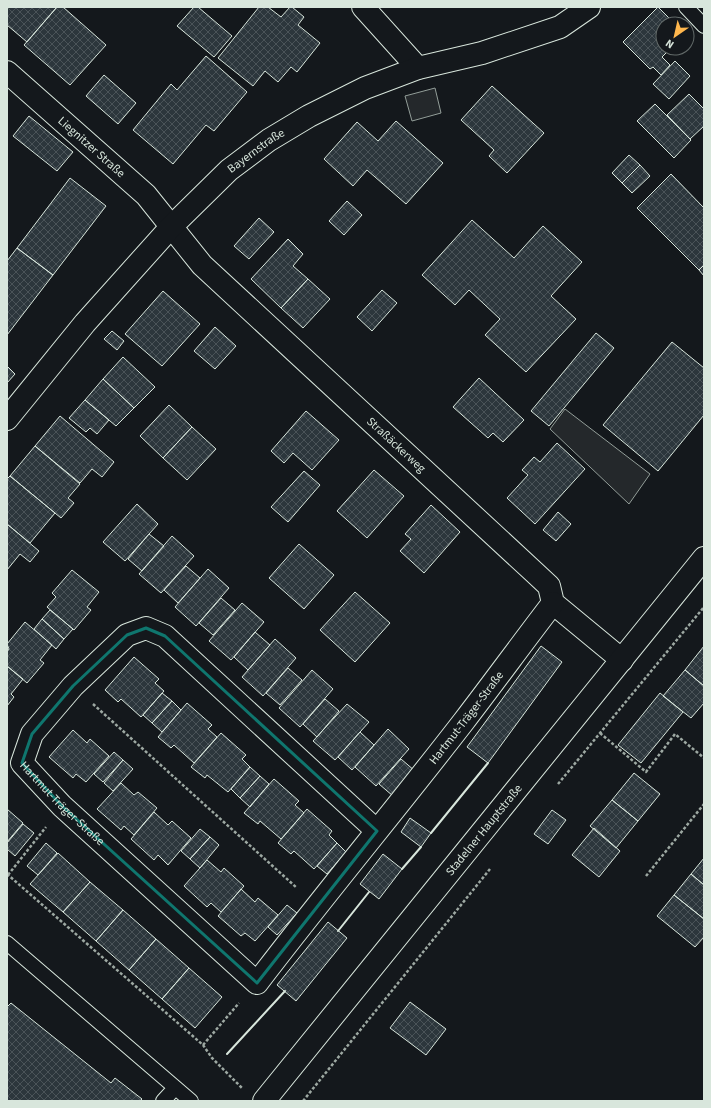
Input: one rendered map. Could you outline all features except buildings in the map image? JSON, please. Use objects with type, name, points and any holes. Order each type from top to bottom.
[{"type":"street","points":[[363,7],[418,68]]},
{"type":"street","name":"Bayernstraße","points":[[7,419],[85,323],[171,227],[229,170],[269,140],[309,116],[365,88],[418,68],[482,53],[560,27],[589,7]]},
{"type":"street","name":"Liegnitzer Straße","points":[[7,72],[146,195],[171,227]]},
{"type":"street","name":"Straßäckerweg","points":[[171,227],[202,265],[549,586],[553,603]]},
{"type":"street","name":"Stadelner Hauptstraße","points":[[264,1101],[704,558]]},
{"type":"street","points":[[553,603],[622,660]]},
{"type":"street","name":"Hartmut-Träger-Straße","points":[[377,831],[165,636],[146,628],[127,635],[73,686],[32,734],[22,763],[62,806],[257,983],[316,906],[377,831],[464,721],[553,603]]},
{"type":"lane","points":[[686,7],[704,26]]},
{"type":"lane","points":[[7,943],[191,1101]]},
{"type":"lane","points":[[164,1101],[175,1088]]},
{"type":"path","points":[[556,787],[704,607]]},
{"type":"path","points":[[73,686],[316,906]]},
{"type":"path","points":[[600,733],[646,772],[675,734],[704,758]]},
{"type":"path","points":[[646,876],[704,804]]},
{"type":"path","points":[[62,806],[7,874],[203,1045],[212,1058],[244,1090]]},
{"type":"path","points":[[304,1101],[492,866]]},
{"type":"path","points":[[203,1045],[257,983]]},
{"type":"highlighted area","points":[[146,628],[165,636],[377,831],[257,983],[62,806],[22,763],[32,734],[73,686],[127,635]]},
{"type":"shaded area","points":[[435,88],[441,113],[412,121],[405,96]]},
{"type":"shaded area","points":[[565,409],[650,474],[629,504],[550,429]]},
{"type":"wall","points":[[431,833],[488,763]]},
{"type":"wall","points":[[402,869],[421,847]]},
{"type":"wall","points":[[338,931],[369,892]]},
{"type":"wall","points":[[227,1054],[285,991]]}]
